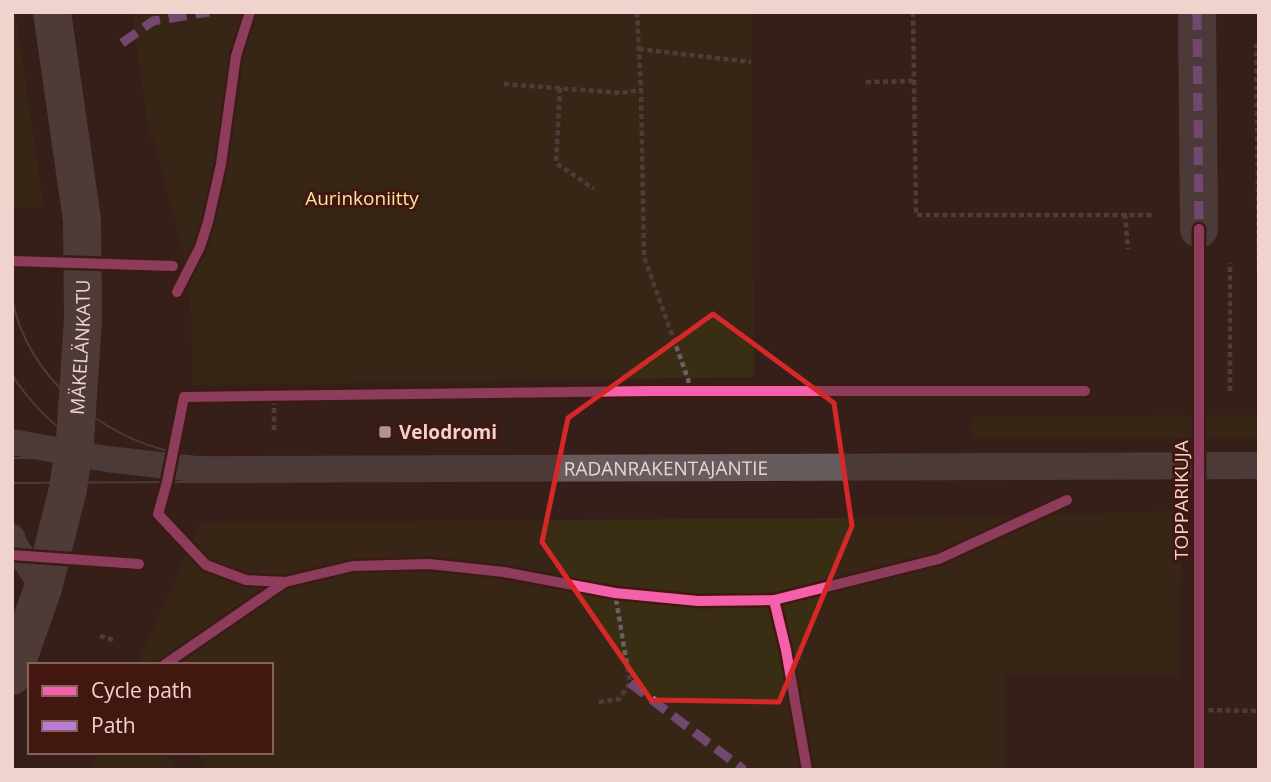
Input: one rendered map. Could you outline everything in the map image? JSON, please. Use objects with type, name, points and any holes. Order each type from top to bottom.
[{"type":"main road","name":"MÄKELÄNKATU","points":[[12,676],[43,588],[68,489],[74,453],[83,319],[82,220],[51,12]]},
{"type":"street","points":[[1197,12],[1199,222]]},
{"type":"lane","name":"RADANRAKENTAJANTIE","points":[[12,442],[169,468],[205,470],[1259,466]]},
{"type":"lane","points":[[12,537],[43,588]]},
{"type":"path","points":[[637,12],[644,257],[690,391]]},
{"type":"path","points":[[913,12],[916,215],[1125,214],[1199,222]]},
{"type":"path","points":[[1259,46],[1256,46],[1259,272]]},
{"type":"path","points":[[639,49],[751,62]]},
{"type":"path","points":[[866,82],[914,81]]},
{"type":"path","points":[[504,84],[622,93],[641,90]]},
{"type":"path","points":[[560,88],[556,163],[594,189]]},
{"type":"path","points":[[1125,214],[1128,249]]},
{"type":"path","points":[[1230,253],[1230,391]]},
{"type":"path","points":[[677,391],[703,391]]},
{"type":"path","points":[[274,395],[274,432]]},
{"type":"path","points":[[261,396],[288,395]]},
{"type":"path","points":[[602,591],[628,594]]},
{"type":"path","points":[[599,702],[619,699],[630,682],[615,593]]},
{"type":"path","points":[[100,636],[113,640],[119,652]]},
{"type":"path","points":[[1200,698],[1200,716],[1259,710]]},
{"type":"highlighted area","points":[[713,314],[834,403],[852,526],[779,702],[651,700],[542,542],[568,418]]},
{"type":"green space","points":[[12,12],[15,12],[44,207],[12,208]]},
{"type":"green space","name":"Aurinkoniitty","points":[[132,12],[751,12],[754,377],[193,385],[191,315],[183,252],[155,141],[149,136]]},
{"type":"green space","points":[[1259,415],[1259,438],[971,438],[971,417]]},
{"type":"green space","points":[[1182,511],[1179,676],[1005,675],[1005,770],[208,770],[198,754],[273,754],[273,663],[143,663],[140,657],[201,523],[968,517]]},
{"type":"green space","points":[[97,754],[167,754],[177,770],[90,770]]},
{"type":"tram line","points":[[12,299],[21,328],[34,354],[51,378],[72,400],[121,433],[177,453]]},
{"type":"tram line","points":[[12,375],[41,411],[76,441],[116,463],[161,477]]},
{"type":"tram line","points":[[12,458],[1259,453]]},
{"type":"tram line","points":[[12,483],[1259,475]]},
{"type":"marked path","points":[[122,43],[153,21],[209,12]]},
{"type":"marked path","points":[[1197,12],[1199,229]]},
{"type":"marked path","points":[[630,683],[744,770]]},
{"type":"cycle path","points":[[177,292],[200,247],[208,222],[221,164],[236,56],[250,12]]},
{"type":"cycle path","name":"TOPPARIKUJA","points":[[1199,229],[1199,770]]},
{"type":"cycle path","points":[[12,261],[173,266]]},
{"type":"cycle path","points":[[1067,500],[939,559],[774,600],[698,601],[615,593],[504,572],[429,564],[353,566],[285,582],[246,580],[206,565],[158,514],[184,397],[651,391],[1085,391]]},
{"type":"cycle path","points":[[12,555],[139,564]]},
{"type":"cycle path","points":[[167,663],[285,582]]},
{"type":"cycle path","points":[[774,600],[786,650],[807,770]]},
{"type":"place","name":"Velodromi","points":[[385,432]]}]
